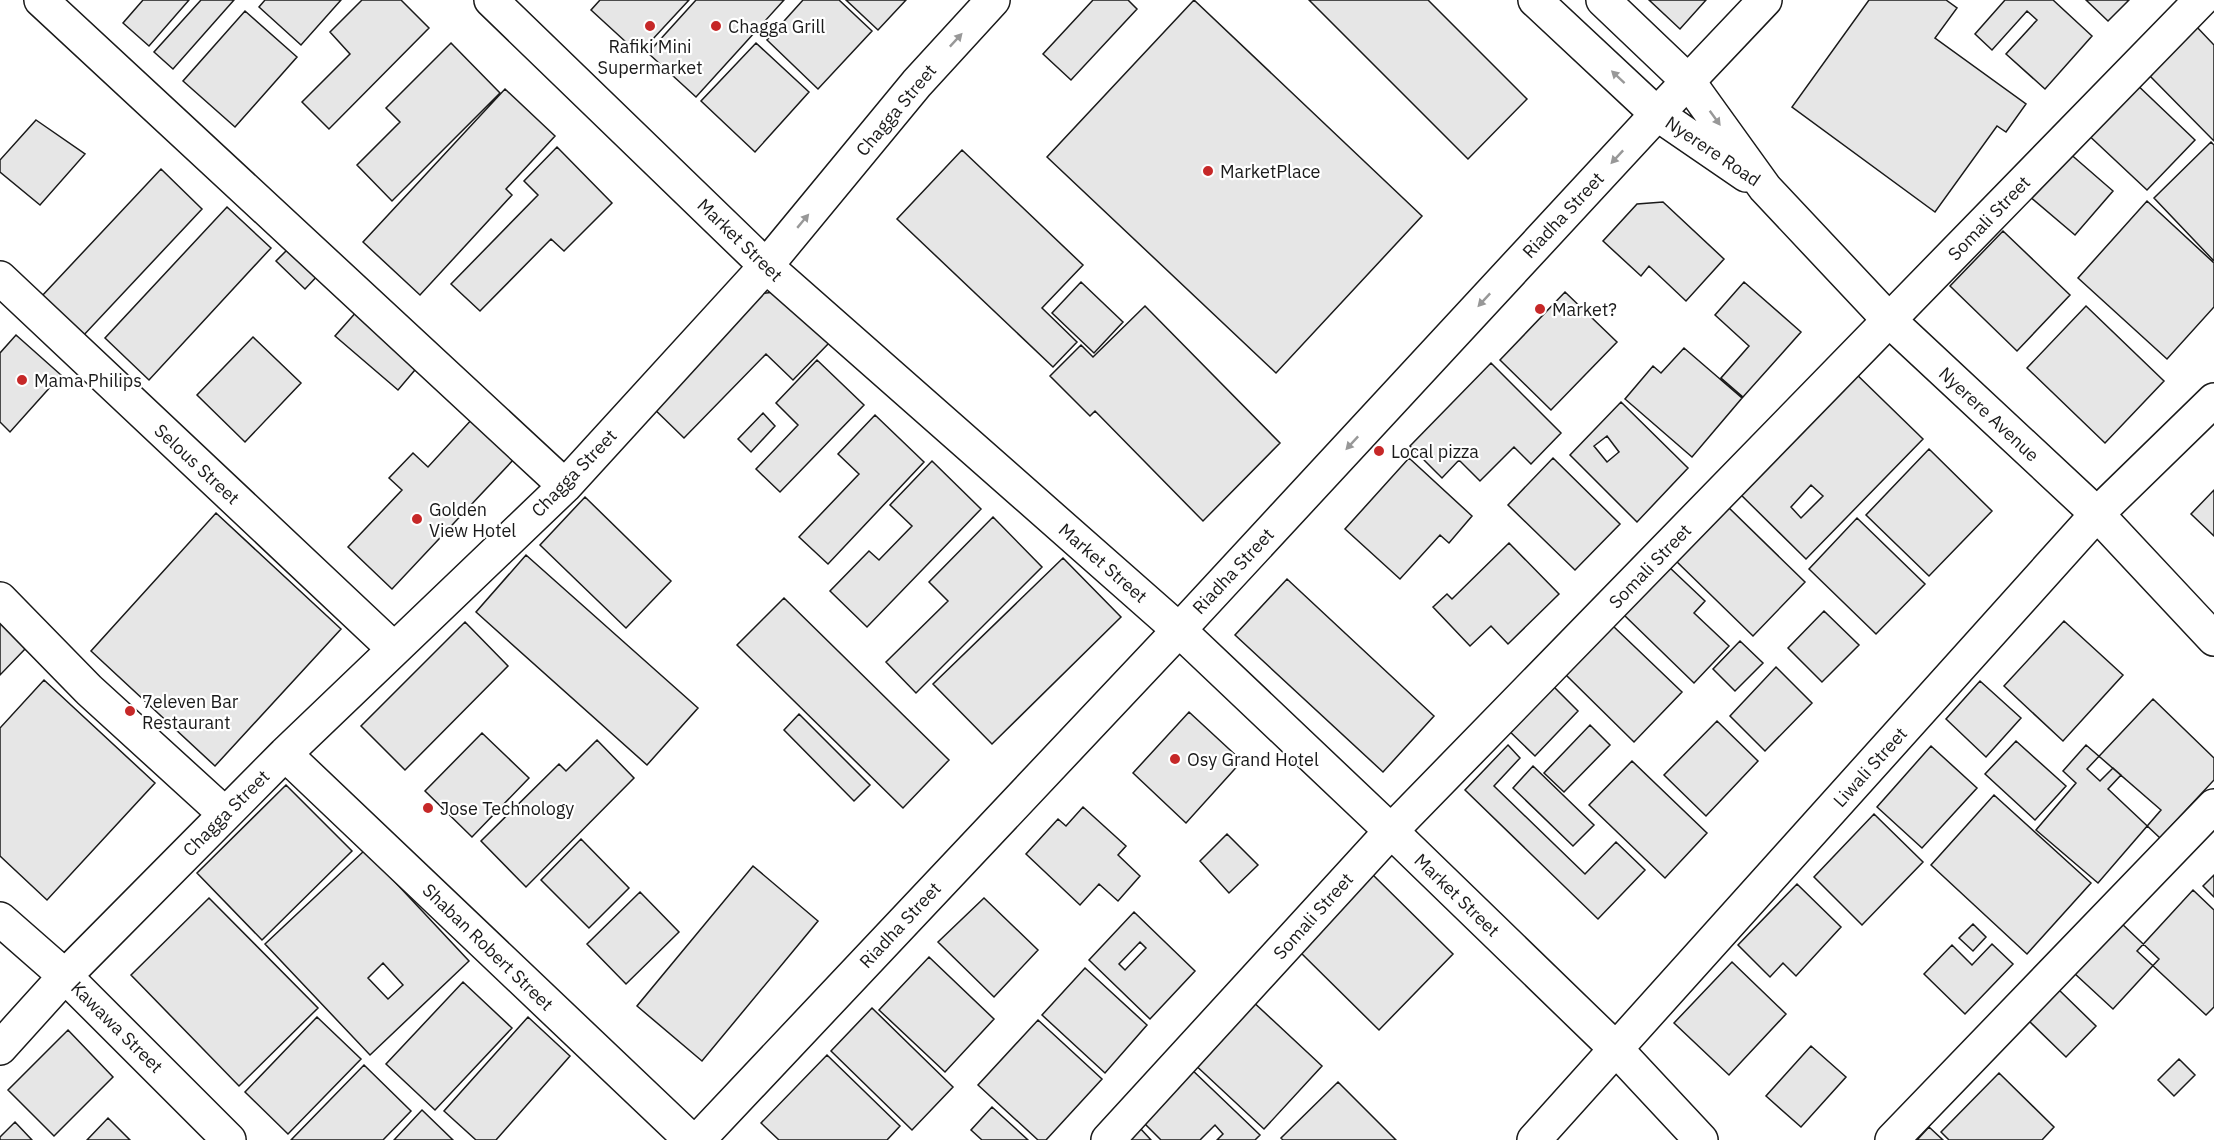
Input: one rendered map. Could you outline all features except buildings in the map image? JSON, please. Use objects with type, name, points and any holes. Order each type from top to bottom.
[{"type":"street","points":[[41,0],[565,486]]},
{"type":"street","name":"Market Street","points":[[491,0],[766,266],[1179,630],[1616,1049],[1701,1140]]},
{"type":"street","name":"Chagga Street","points":[[0,1048],[65,976],[285,754],[565,486],[766,266],[917,83],[993,0]]},
{"type":"street","name":"Nyerere Road","points":[[1535,0],[1657,114],[1765,188]]},
{"type":"street","name":"Nyerere Road","points":[[1603,0],[1688,81],[1765,188]]},
{"type":"street","name":"Riadha Street","points":[[698,1140],[1179,630],[1765,0]]},
{"type":"street","name":"Somali Street","points":[[1108,1140],[1391,831],[2201,0]]},
{"type":"street","name":"Nyerere Avenue","points":[[1765,188],[1890,321],[2097,514],[2214,639]]},
{"type":"street","name":"Selous Street","points":[[0,278],[394,649]]},
{"type":"street","name":"Liwali Street","points":[[1534,1140],[2097,514],[2214,400]]},
{"type":"street","points":[[0,599],[89,690],[225,814]]},
{"type":"street","name":"Shaban Robert Street","points":[[285,754],[691,1140]]},
{"type":"street","points":[[1892,1140],[2214,806]]},
{"type":"street","name":"Kawawa Street","points":[[0,919],[65,976],[229,1140]]},
{"type":"place","name":"Rafiki Mini Supermarket","points":[[650,26]]},
{"type":"place","name":"Chagga Grill","points":[[716,26]]},
{"type":"place","name":"MarketPlace","points":[[1208,171]]},
{"type":"place","name":"Market?","points":[[1540,309]]},
{"type":"place","name":"Mama Philips","points":[[22,380]]},
{"type":"place","name":"Local pizza","points":[[1379,451]]},
{"type":"place","name":"Golden View Hotel","points":[[417,519]]},
{"type":"place","name":"7eleven Bar Restaurant","points":[[130,711]]},
{"type":"place","name":"Osy Grand Hotel","points":[[1175,759]]},
{"type":"place","name":"Jose Technology","points":[[428,808]]}]
